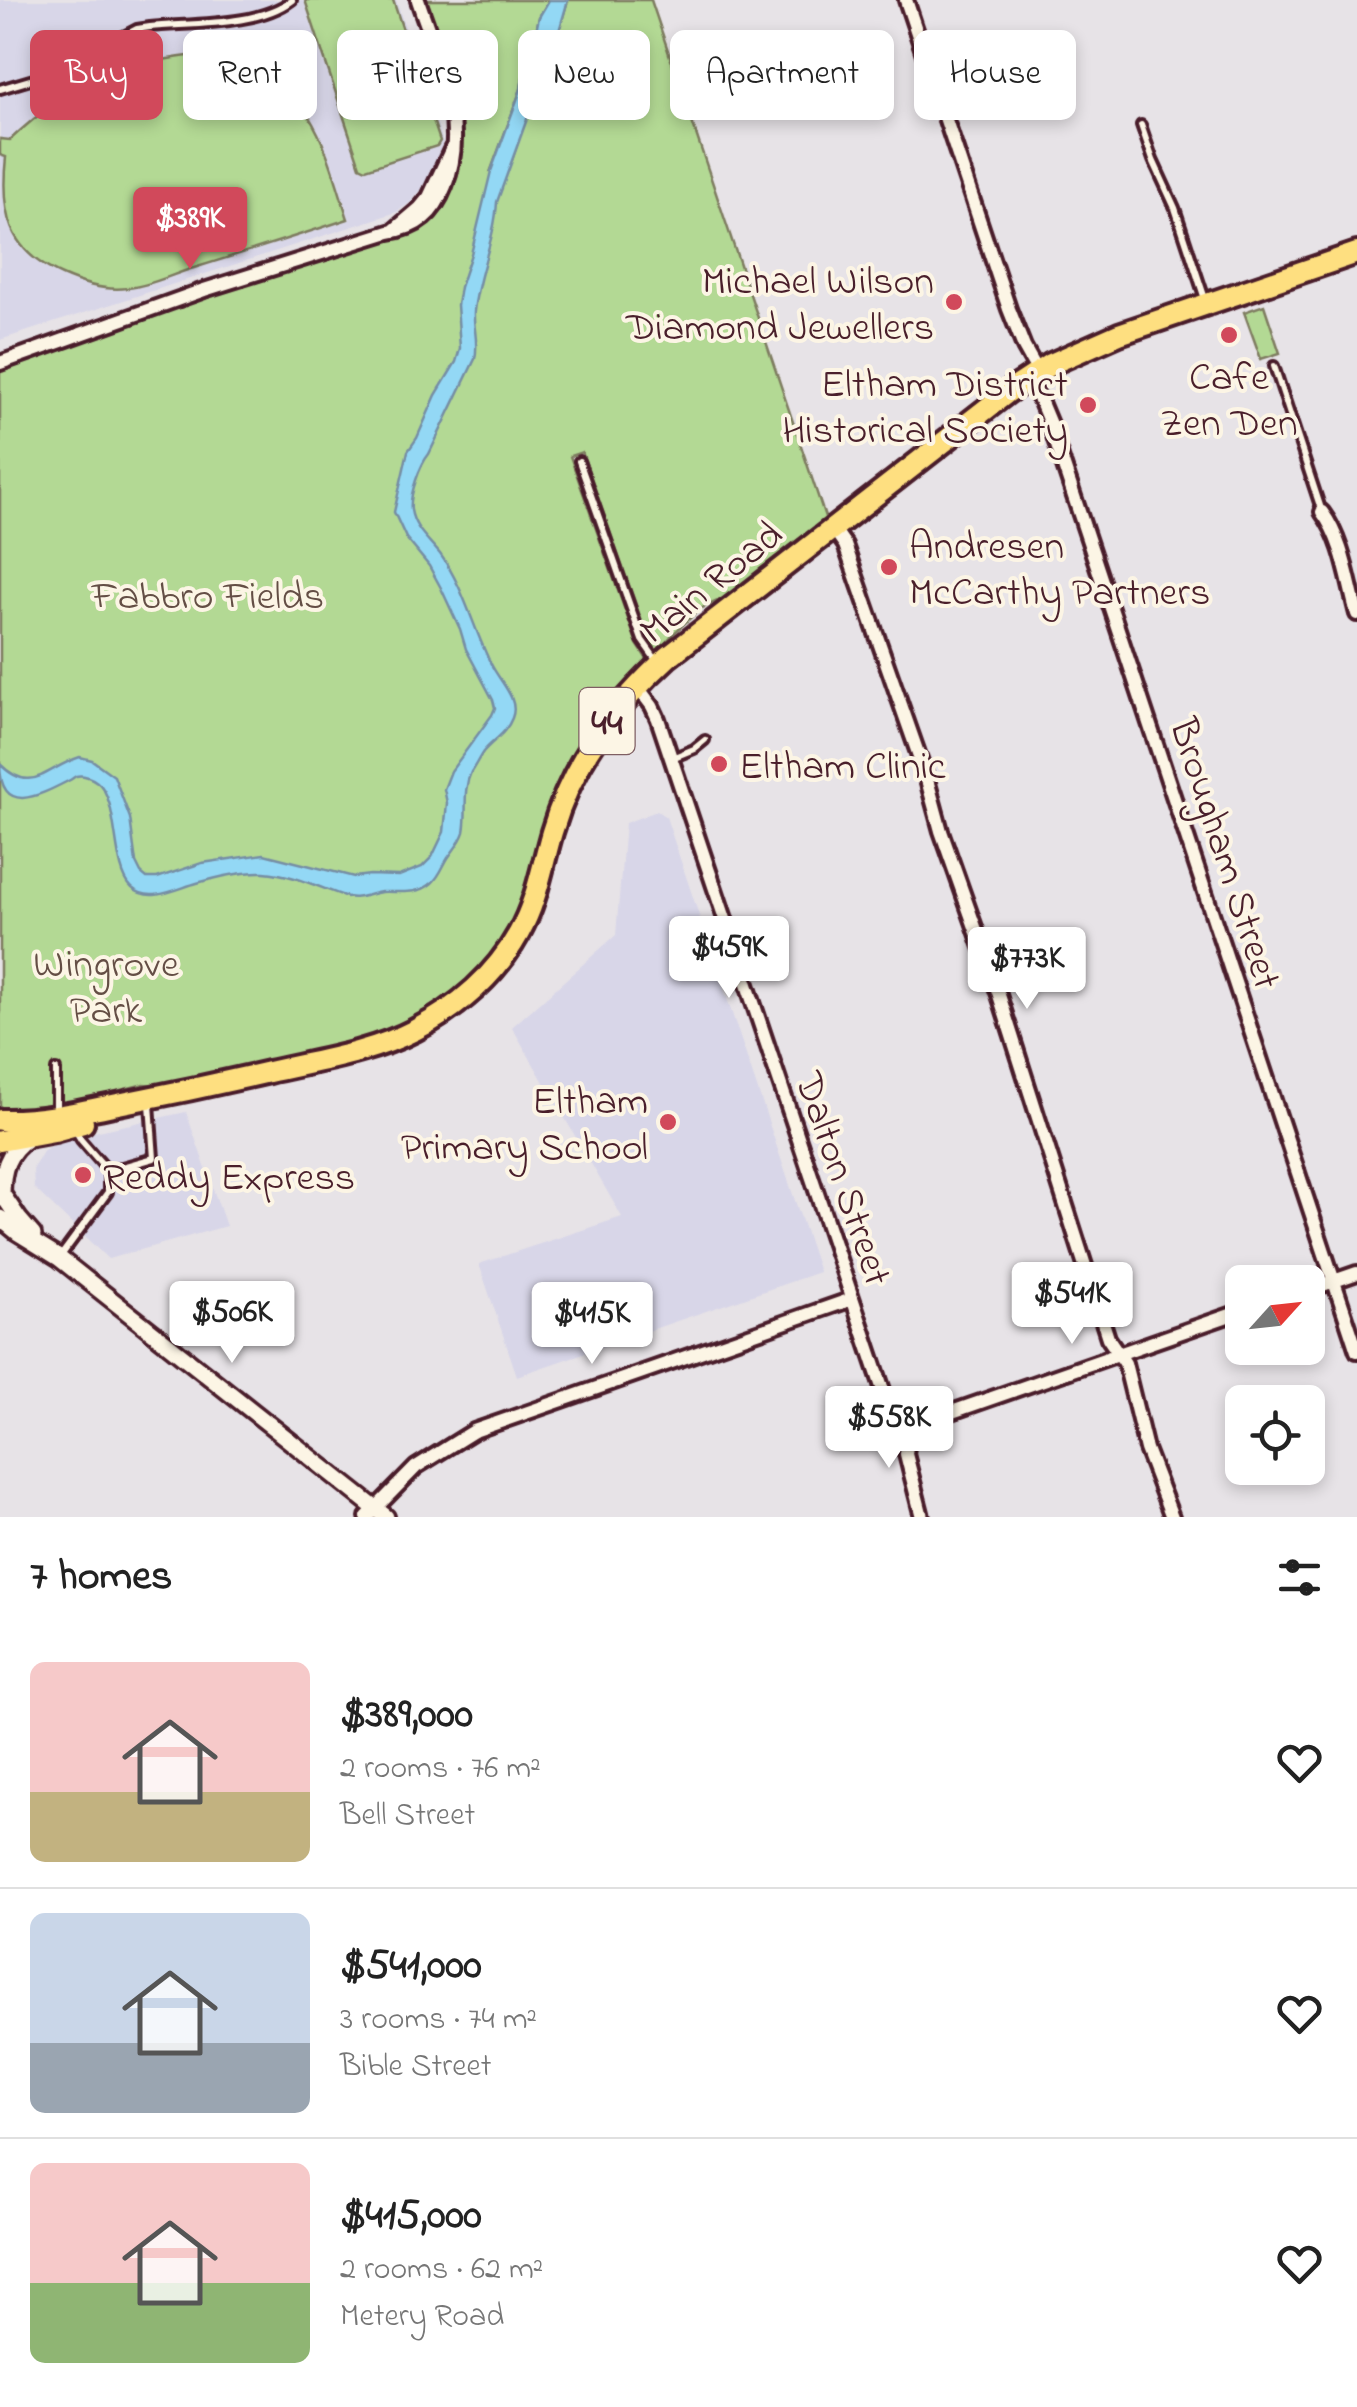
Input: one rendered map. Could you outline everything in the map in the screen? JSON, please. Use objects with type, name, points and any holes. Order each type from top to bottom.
[{"type":"main road","name":"Main Road","points":[[0,1140],[34,1136],[65,1121],[340,1056],[393,1041],[435,1019],[477,987],[508,952],[530,909],[560,807],[576,770],[601,729],[659,665],[1032,376],[1081,350],[1357,253]]},
{"type":"main road","name":"Main Road","points":[[0,1120],[65,1121]]},
{"type":"street","points":[[1,361],[204,290],[404,230],[428,214],[454,146],[455,129],[452,104],[418,0]]},
{"type":"street","name":"Brougham Street","points":[[906,0],[1357,1350]]},
{"type":"street","points":[[1322,512],[1330,522],[1341,554],[1357,614]]},
{"type":"street","points":[[833,528],[844,545],[926,776],[1108,1338],[1126,1364],[1146,1450],[1172,1517]]},
{"type":"street","name":"Dalton Street","points":[[637,686],[652,706],[671,759],[889,1408],[910,1422]]},
{"type":"street","points":[[34,1136],[10,1156],[2,1179],[6,1216],[1,1222],[55,1255]]},
{"type":"street","points":[[1,1195],[18,1219],[55,1255],[376,1514],[416,1467],[474,1432],[852,1299]]},
{"type":"street","points":[[1325,1284],[1357,1273]]},
{"type":"street","points":[[922,1517],[906,1454],[910,1422],[926,1421],[1225,1317]]},
{"type":"lane","points":[[135,30],[245,19],[272,12],[292,0]]},
{"type":"lane","points":[[0,89],[30,80]]},
{"type":"lane","points":[[1140,125],[1175,208],[1206,304]]},
{"type":"lane","points":[[1274,366],[1322,512]]},
{"type":"lane","points":[[578,462],[642,640],[659,665]]},
{"type":"lane","points":[[671,759],[694,750],[705,740]]},
{"type":"lane","points":[[55,1255],[108,1192],[108,1171],[65,1121],[56,1070]]},
{"type":"lane","points":[[108,1171],[154,1158],[149,1100]]},
{"type":"shaded area","points":[[0,0],[396,0],[406,30],[337,30],[337,120],[436,120],[443,142],[438,159],[411,202],[397,212],[0,340]]},
{"type":"shaded area","name":"Eltham Primary School","points":[[657,811],[666,817],[819,1272],[517,1376],[479,1264],[622,1217],[512,1027],[616,935],[625,823]]},
{"type":"shaded area","points":[[186,1112],[226,1226],[108,1259],[34,1188],[33,1168],[44,1150],[62,1139]]},
{"type":"green space","points":[[305,0],[393,0],[403,30],[337,30],[337,97]]},
{"type":"green space","points":[[425,0],[549,0],[536,30],[518,30],[518,97],[491,170],[512,160],[525,120],[650,120],[650,30],[559,30],[568,0],[651,0],[670,56],[670,120],[691,120],[827,523],[735,593],[700,609],[657,653],[648,639],[582,452],[570,456],[637,644],[648,661],[615,693],[570,759],[553,800],[518,919],[493,958],[430,1012],[384,1034],[189,1083],[144,1084],[80,1103],[0,1115],[0,368],[415,230],[454,177],[462,135],[460,120],[498,120],[498,30],[435,30]]},
{"type":"green space","points":[[183,57],[183,120],[311,120],[348,219],[120,289],[103,288],[62,275],[30,254],[19,242],[7,213],[6,157],[0,155],[0,139],[10,140],[32,120],[163,120],[166,59]]},
{"type":"green space","points":[[345,120],[433,120],[440,141],[437,146],[366,169],[360,166]]},
{"type":"green space","points":[[1264,305],[1280,353],[1261,359],[1244,312]]},
{"type":"water","points":[[549,0],[568,0],[559,30],[536,30]]},
{"type":"water","points":[[518,97],[518,120],[527,120],[497,202],[479,284],[474,311],[475,359],[419,473],[411,504],[415,523],[456,580],[491,664],[513,704],[509,724],[483,752],[471,772],[463,836],[435,880],[414,891],[349,897],[285,875],[256,872],[164,893],[139,893],[125,879],[109,803],[97,782],[76,776],[46,792],[14,797],[2,781],[0,764],[21,778],[30,779],[80,757],[92,760],[114,776],[130,818],[136,863],[147,878],[202,863],[264,854],[354,877],[399,876],[422,867],[432,857],[444,832],[444,789],[451,771],[495,708],[441,588],[406,538],[394,512],[408,451],[460,348],[460,287],[491,171]]},
{"type":"place","name":"Michael Wilson Diamond Jewellers","points":[[954,302]]},
{"type":"place","name":"Cafe Zen Den","points":[[1229,335]]},
{"type":"place","name":"Eltham District Historical Society","points":[[1088,405]]},
{"type":"place","name":"Andresen McCarthy Partners","points":[[889,567]]},
{"type":"place","name":"Eltham Clinic","points":[[719,764]]},
{"type":"place","name":"Eltham Primary School","points":[[668,1122]]},
{"type":"place","name":"Reddy Express","points":[[83,1175]]},
{"type":"park label","name":"Fabbro Fields","points":[[208,594]]},
{"type":"park label","name":"Wingrove Park","points":[[106,985]]}]
